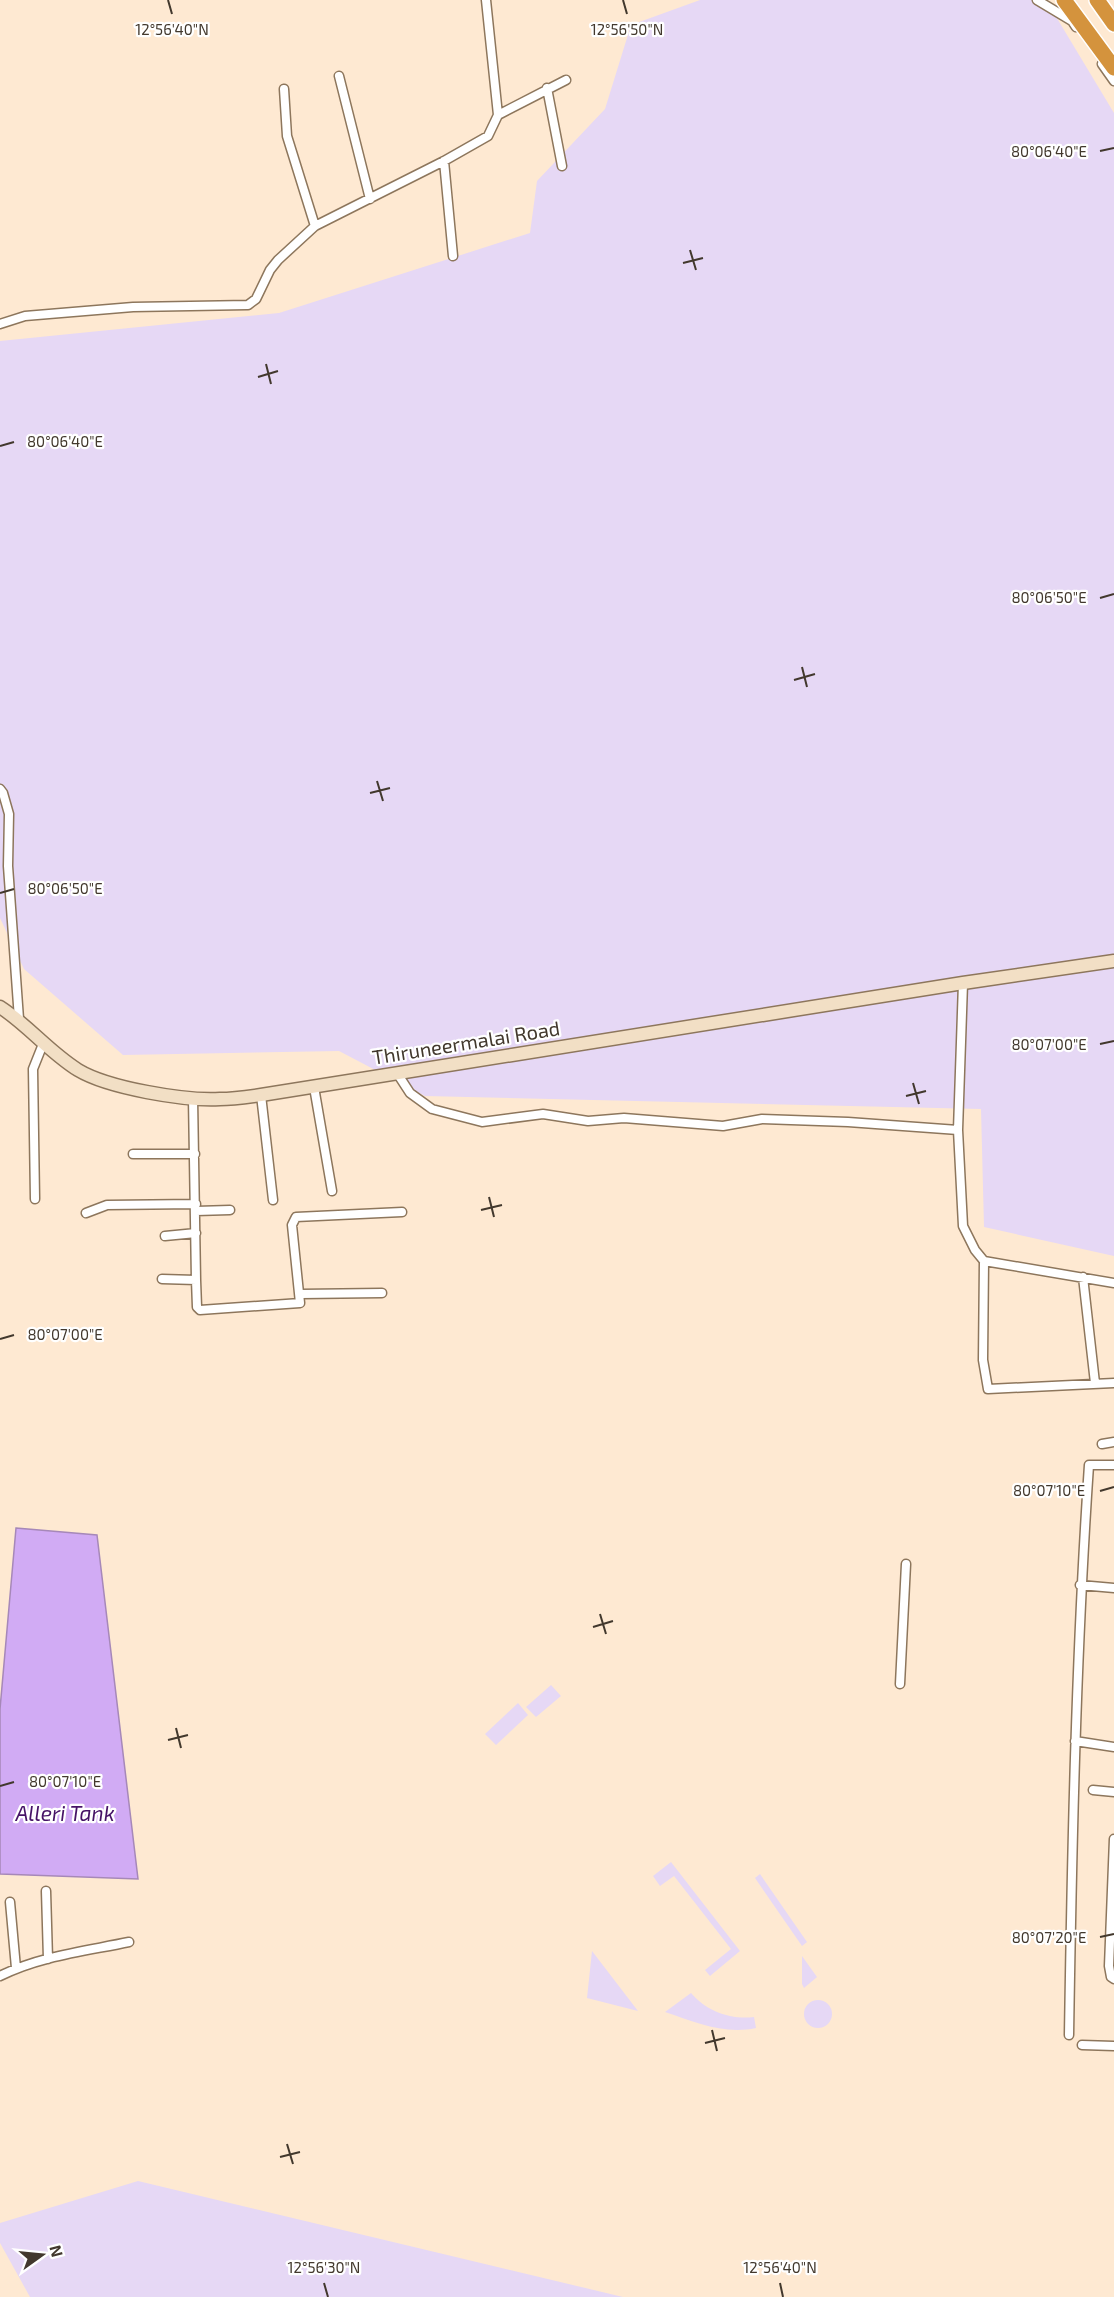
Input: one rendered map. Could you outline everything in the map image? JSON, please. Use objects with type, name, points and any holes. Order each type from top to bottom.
[{"type":"highway","points":[[1064,0],[1114,68]]},
{"type":"highway","points":[[1097,0],[1114,24]]},
{"type":"street","points":[[0,324],[25,316],[132,306],[248,305],[256,299],[270,270],[278,260],[315,226],[444,161],[488,136],[498,115],[486,0]]},
{"type":"street","points":[[1037,0],[1072,21],[1114,81]]},
{"type":"street","points":[[339,76],[370,199]]},
{"type":"street","points":[[498,115],[566,80]]},
{"type":"street","points":[[284,88],[287,136],[315,226]]},
{"type":"street","points":[[547,88],[562,166]]},
{"type":"street","points":[[444,161],[453,256]]},
{"type":"street","points":[[0,789],[9,814],[8,866],[19,1019]]},
{"type":"street","name":"Thiruneermalai Road","points":[[0,1006],[19,1019],[43,1044],[77,1070],[100,1081],[124,1088],[218,1099],[314,1087],[1114,961]]},
{"type":"street","points":[[963,983],[958,1130],[963,1226],[975,1250],[984,1261],[983,1360],[988,1389],[1114,1383]]},
{"type":"street","points":[[35,1199],[33,1069],[43,1044]]},
{"type":"street","points":[[397,1073],[410,1093],[432,1109],[482,1122],[543,1114],[588,1121],[624,1118],[723,1126],[762,1119],[848,1122],[958,1130]]},
{"type":"street","points":[[314,1087],[332,1191]]},
{"type":"street","points":[[261,1095],[273,1200]]},
{"type":"street","points":[[194,1098],[195,1280],[197,1307],[203,1311],[298,1305],[302,1300],[292,1225],[296,1217],[402,1212]]},
{"type":"street","points":[[133,1154],[195,1154]]},
{"type":"street","points":[[86,1213],[107,1206],[230,1210]]},
{"type":"street","points":[[165,1236],[196,1233]]},
{"type":"street","points":[[984,1261],[1114,1282]]},
{"type":"street","points":[[1083,1277],[1095,1383]]},
{"type":"street","points":[[162,1280],[195,1280]]},
{"type":"street","points":[[301,1294],[382,1293]]},
{"type":"street","points":[[1102,1444],[1114,1442]]},
{"type":"street","points":[[1069,2035],[1080,1585],[1089,1465],[1114,1465]]},
{"type":"street","points":[[900,1684],[906,1564]]},
{"type":"street","points":[[1080,1585],[1114,1588]]},
{"type":"street","points":[[1076,1741],[1114,1747]]},
{"type":"street","points":[[1093,1790],[1114,1792]]},
{"type":"street","points":[[1114,1839],[1108,1966],[1111,1977],[1114,1979]]},
{"type":"street","points":[[46,1891],[48,1959]]},
{"type":"street","points":[[10,1902],[16,1968]]},
{"type":"street","points":[[0,1976],[16,1968],[48,1959],[129,1941]]},
{"type":"street","points":[[1082,2045],[1114,2046]]},
{"type":"shaded area","points":[[700,0],[1046,0],[1114,113],[1114,1256],[984,1227],[981,1109],[425,1096],[339,1051],[123,1055],[24,969],[0,918],[0,341],[279,313],[530,233],[537,181],[605,109],[631,25]]},
{"type":"shaded area","points":[[551,1685],[561,1696],[536,1717],[526,1707]]},
{"type":"shaded area","points":[[518,1703],[528,1715],[496,1745],[485,1734]]},
{"type":"shaded area","points":[[671,1862],[740,1951],[710,1976],[705,1970],[731,1949],[674,1876],[660,1886],[653,1876]]},
{"type":"shaded area","points":[[760,1874],[807,1942],[802,1946],[755,1878]]},
{"type":"shaded area","points":[[592,1951],[638,2011],[587,1998]]},
{"type":"shaded area","points":[[802,1956],[817,1977],[804,1988],[802,1984]]},
{"type":"shaded area","points":[[691,1993],[704,2005],[720,2013],[745,2018],[754,2017],[756,2028],[721,2029],[665,2012]]},
{"type":"shaded area","points":[[818,2000],[828,2004],[832,2014],[828,2024],[818,2028],[808,2024],[804,2014],[808,2004]]},
{"type":"shaded area","points":[[138,2181],[623,2297],[30,2297],[0,2243],[0,2223]]},
{"type":"water","name":"Alleri Tank","points":[[16,1528],[97,1535],[138,1879],[0,1874],[0,1709]]}]
